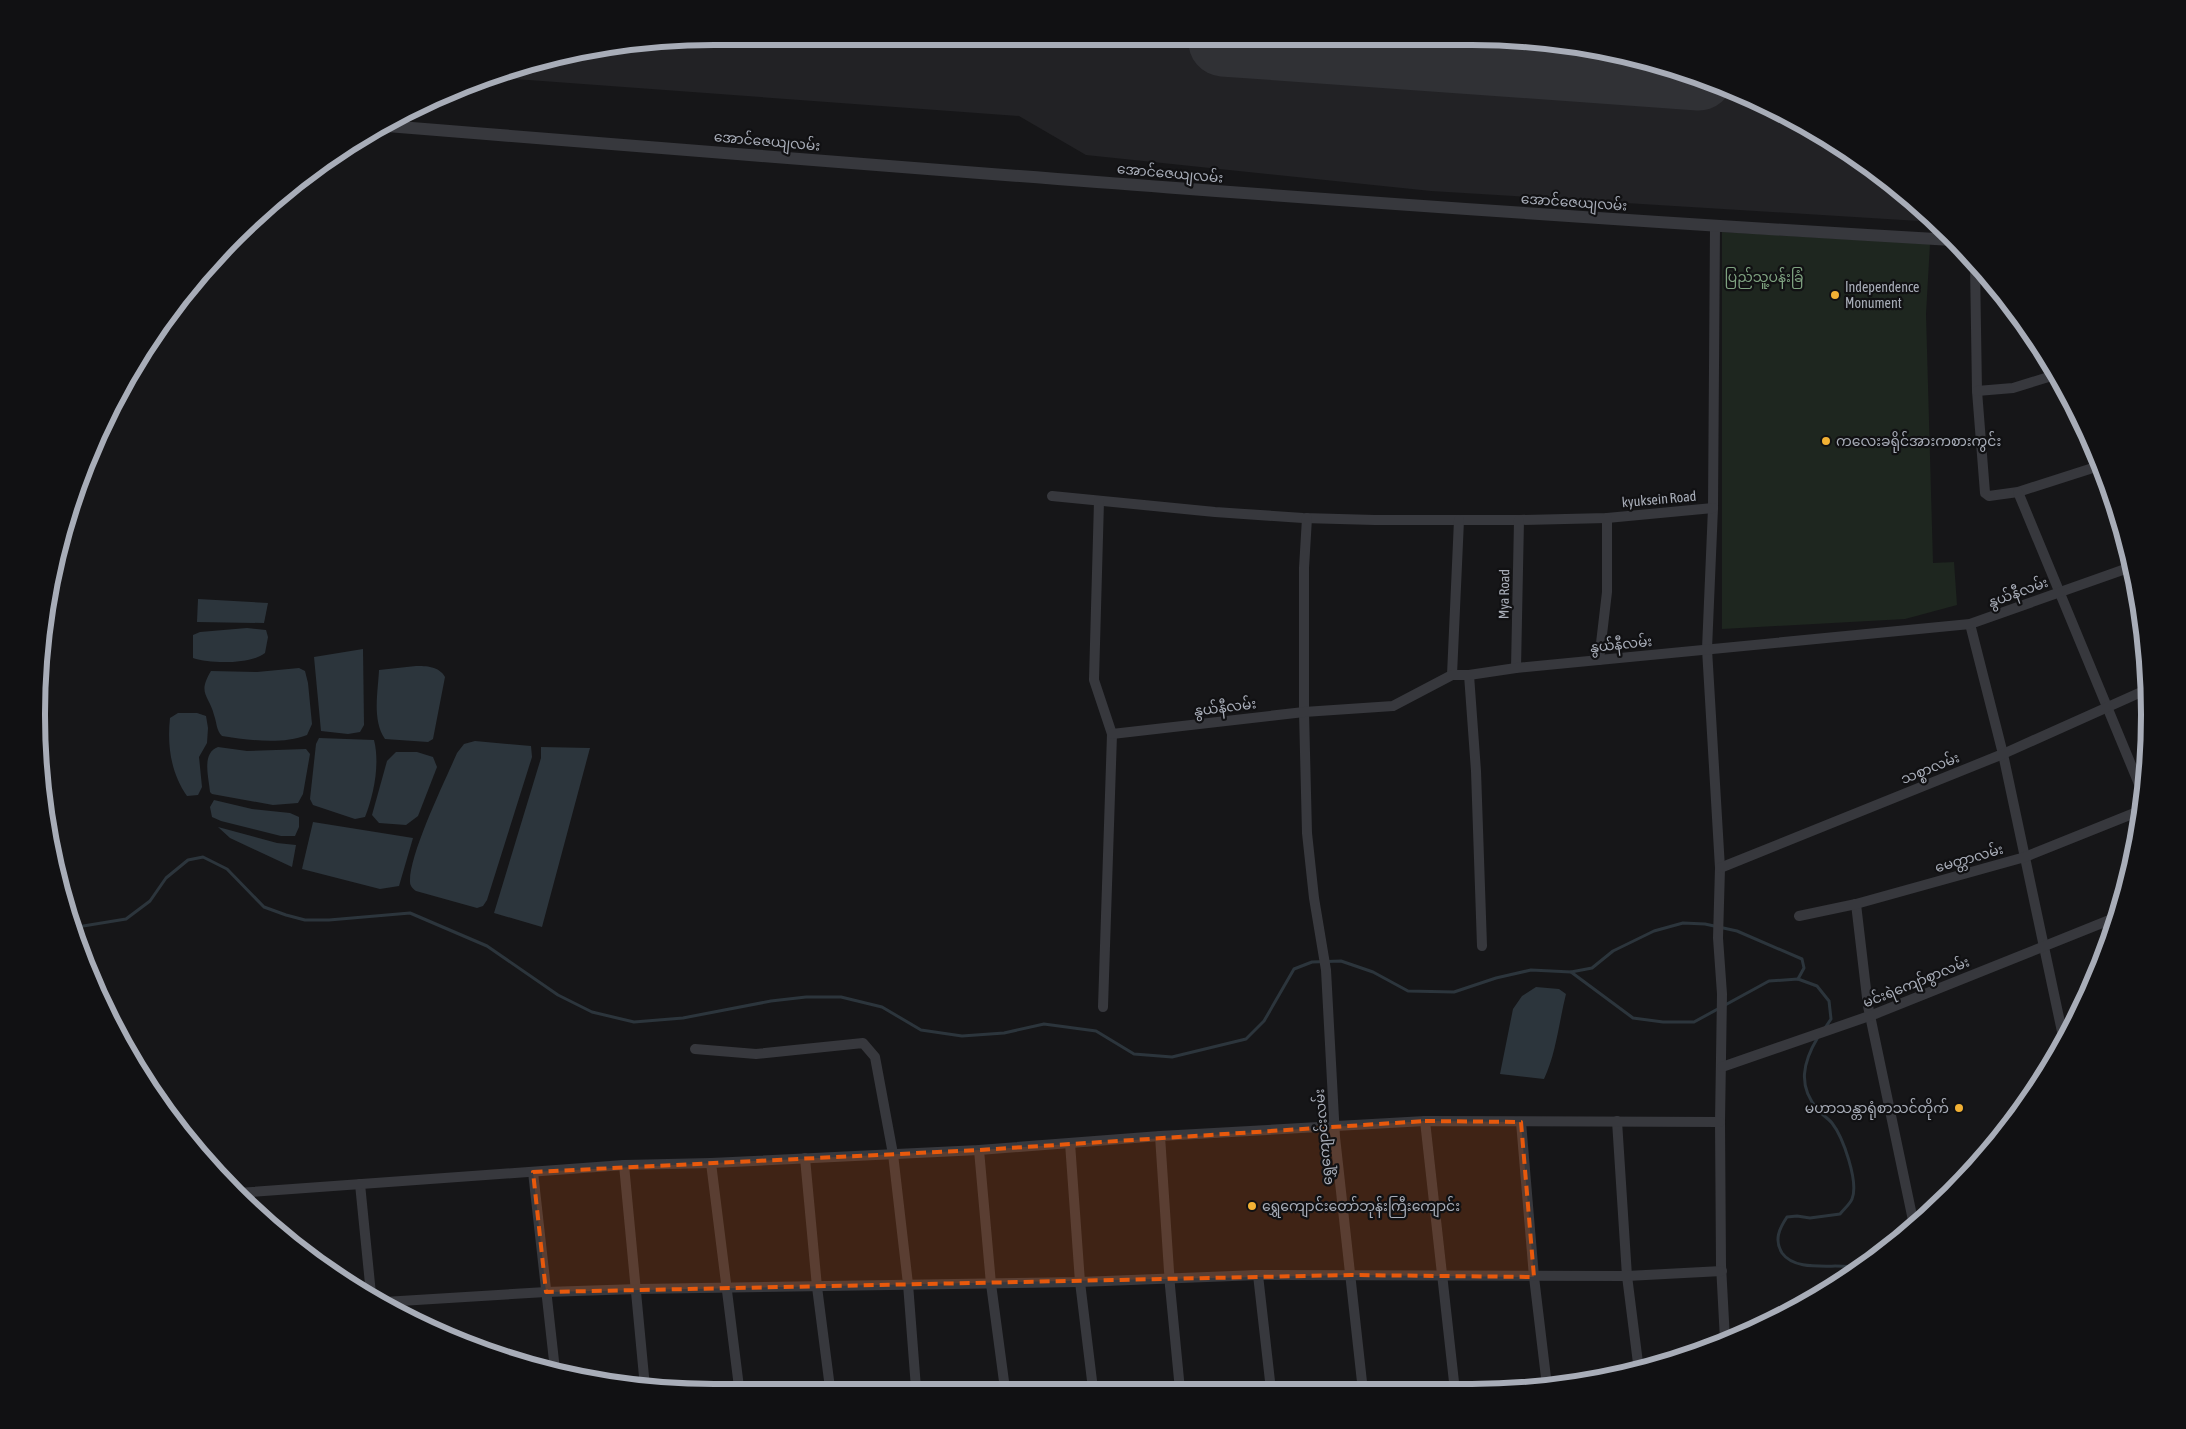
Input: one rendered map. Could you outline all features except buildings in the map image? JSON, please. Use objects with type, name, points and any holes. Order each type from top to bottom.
[{"type":"street","name":"အောင်ဇေယျလမ်း","points":[[395,127],[1251,195],[1943,239]]},
{"type":"street","points":[[1715,226],[1713,508],[1707,649],[1720,868],[1718,938],[1722,994],[1720,1122],[1725,1334]]},
{"type":"street","points":[[1975,273],[1977,391],[1985,492],[1989,496],[2018,492],[2094,468]]},
{"type":"street","points":[[1977,391],[2014,388],[2049,376]]},
{"type":"street","points":[[2018,492],[2137,780]]},
{"type":"street","name":"kyuksein Road","points":[[1052,496],[1215,512],[1307,518],[1520,520],[1607,518],[1713,508]]},
{"type":"street","points":[[1098,501],[1094,680],[1112,734],[1103,1007]]},
{"type":"street","name":"ရွှေကျောင်းလမ်း","points":[[1307,518],[1304,568],[1304,712],[1307,833],[1314,898],[1326,970],[1334,1126],[1362,1384]]},
{"type":"street","points":[[1599,660],[1607,592],[1607,518]]},
{"type":"street","points":[[1452,675],[1459,520]]},
{"type":"street","name":"Mya Road","points":[[1516,668],[1520,520]]},
{"type":"street","name":"နွယ်နီလမ်း","points":[[1112,734],[1304,712],[1393,706],[1452,675],[1469,675],[1516,668],[1970,624],[2125,569]]},
{"type":"street","points":[[1970,624],[2003,754],[2062,1030]]},
{"type":"street","points":[[1469,675],[1476,771],[1482,946]]},
{"type":"street","name":"သစ္စာလမ်း","points":[[1720,868],[2003,754],[2140,692]]},
{"type":"street","name":"မေတ္တာလမ်း","points":[[1799,916],[1856,904],[2025,857],[2133,814]]},
{"type":"street","points":[[1856,904],[1870,1016],[1913,1218]]},
{"type":"street","name":"မင်းရဲကျော်စွာလမ်း","points":[[1722,1067],[1870,1016],[2108,921]]},
{"type":"street","points":[[695,1048],[756,1054],[863,1043],[875,1057],[894,1154],[908,1284],[916,1384]]},
{"type":"street","points":[[1425,1121],[1454,1384]]},
{"type":"street","points":[[246,1192],[624,1166],[979,1150],[1160,1136],[1425,1121],[1720,1122]]},
{"type":"street","points":[[1617,1121],[1627,1276],[1638,1363]]},
{"type":"street","points":[[1521,1122],[1534,1277],[1546,1379]]},
{"type":"street","points":[[1160,1136],[1179,1384]]},
{"type":"street","points":[[1070,1143],[1080,1282],[1092,1384]]},
{"type":"street","points":[[979,1150],[991,1284],[1004,1384]]},
{"type":"street","points":[[805,1158],[817,1287],[829,1384]]},
{"type":"street","points":[[711,1163],[738,1384]]},
{"type":"street","points":[[624,1166],[638,1289],[644,1380]]},
{"type":"street","points":[[533,1172],[554,1364]]},
{"type":"street","points":[[360,1184],[370,1288]]},
{"type":"street","points":[[393,1301],[546,1292],[638,1289],[1080,1282],[1258,1275],[1534,1277],[1627,1276],[1722,1271]]},
{"type":"street","points":[[1258,1275],[1270,1384]]},
{"type":"highlighted area","points":[[1425,1121],[1521,1122],[1534,1277],[1351,1275],[546,1292],[533,1172],[979,1150]]},
{"type":"shaded area","points":[[671,46],[1515,46],[1602,58],[1645,68],[1728,96],[1768,114],[1843,158],[1879,183],[1924,221],[1431,191],[1086,155],[1019,116],[507,79],[584,58]]},
{"type":"shaded area","points":[[198,599],[268,603],[264,623],[197,622]]},
{"type":"shaded area","points":[[247,628],[266,630],[268,637],[265,653],[259,657],[231,662],[193,658],[193,635],[200,632]]},
{"type":"shaded area","points":[[363,649],[364,725],[360,732],[348,734],[321,731],[314,657]]},
{"type":"shaded area","points":[[416,666],[436,669],[445,677],[433,739],[428,742],[385,739],[378,723],[377,715],[379,670]]},
{"type":"shaded area","points":[[299,668],[305,671],[308,683],[312,724],[307,735],[276,741],[222,736],[220,734],[204,690],[211,671],[257,672]]},
{"type":"shaded area","points":[[178,713],[197,713],[206,716],[208,728],[207,743],[199,757],[202,787],[198,795],[187,796],[177,778],[171,759],[169,739],[170,718]]},
{"type":"shaded area","points":[[319,738],[374,740],[376,749],[375,779],[365,817],[355,819],[313,805],[310,799],[316,744]]},
{"type":"shaded area","points":[[475,741],[531,746],[532,757],[487,900],[483,906],[477,908],[416,891],[410,882],[411,870],[421,836],[457,753],[464,744]]},
{"type":"shaded area","points":[[218,747],[247,751],[306,749],[310,754],[303,794],[298,803],[273,805],[212,794],[210,792],[207,766],[209,755]]},
{"type":"shaded area","points":[[541,747],[590,748],[542,927],[494,913],[541,758]]},
{"type":"shaded area","points":[[396,752],[417,752],[433,757],[437,767],[418,816],[406,825],[379,823],[372,815],[387,761]]},
{"type":"shaded area","points":[[214,800],[252,809],[290,813],[299,817],[299,827],[295,836],[281,836],[221,821],[212,817],[210,807]]},
{"type":"shaded area","points":[[313,822],[413,838],[399,886],[380,889],[302,869]]},
{"type":"shaded area","points":[[218,827],[277,843],[296,845],[292,867],[230,838]]},
{"type":"shaded area","points":[[1536,987],[1559,989],[1566,994],[1554,1049],[1544,1079],[1500,1074],[1513,1009],[1522,996]]},
{"type":"green space","name":"ကလေးခရိုင်အားကစားကွင်း","points":[[1722,232],[1930,244],[1926,314],[1933,563],[1954,562],[1957,605],[1905,619],[1722,629]]},
{"type":"waterway","points":[[80,927],[126,919],[150,901],[166,878],[188,860],[203,857],[227,869],[264,907],[305,920],[329,920],[410,913],[487,946],[558,995],[592,1012],[634,1022],[683,1018],[771,1001],[806,997],[841,997],[882,1007],[921,1030],[962,1036],[1004,1033],[1044,1024],[1096,1031],[1134,1054],[1172,1057],[1246,1039],[1264,1021],[1294,969],[1312,962],[1341,961],[1373,972],[1408,991],[1454,992],[1496,978],[1531,970],[1571,972],[1633,1018],[1663,1022],[1694,1022],[1769,981],[1798,979],[1817,986],[1829,1001],[1831,1019],[1825,1028]]},
{"type":"waterway","points":[[1571,972],[1592,968],[1613,951],[1654,931],[1683,923],[1705,924],[1737,931],[1802,959],[1804,968],[1798,979]]},
{"type":"waterway","points":[[1818,1037],[1809,1056],[1804,1074],[1807,1092],[1811,1101],[1832,1123],[1841,1138],[1852,1171],[1854,1191],[1851,1201],[1840,1214],[1810,1218],[1787,1217],[1780,1230],[1778,1244],[1782,1253],[1797,1263],[1818,1266],[1850,1266]]},
{"type":"runway","points":[[1265,45],[1662,73]]},
{"type":"place","name":"Independence Monument","points":[[1835,295]]},
{"type":"place","name":"ကလေးခရိုင်အားကစားကွင်း","points":[[1826,441]]},
{"type":"place","name":"မဟာသန္တာရုံစာသင်တိုက်","points":[[1959,1108]]},
{"type":"place","name":"ရွှေကျောင်းတော်ဘုန်းကြီးကျောင်း","points":[[1252,1206]]},
{"type":"park label","name":"ပြည်သူ့ပန်းခြံ","points":[[1764,277]]}]
